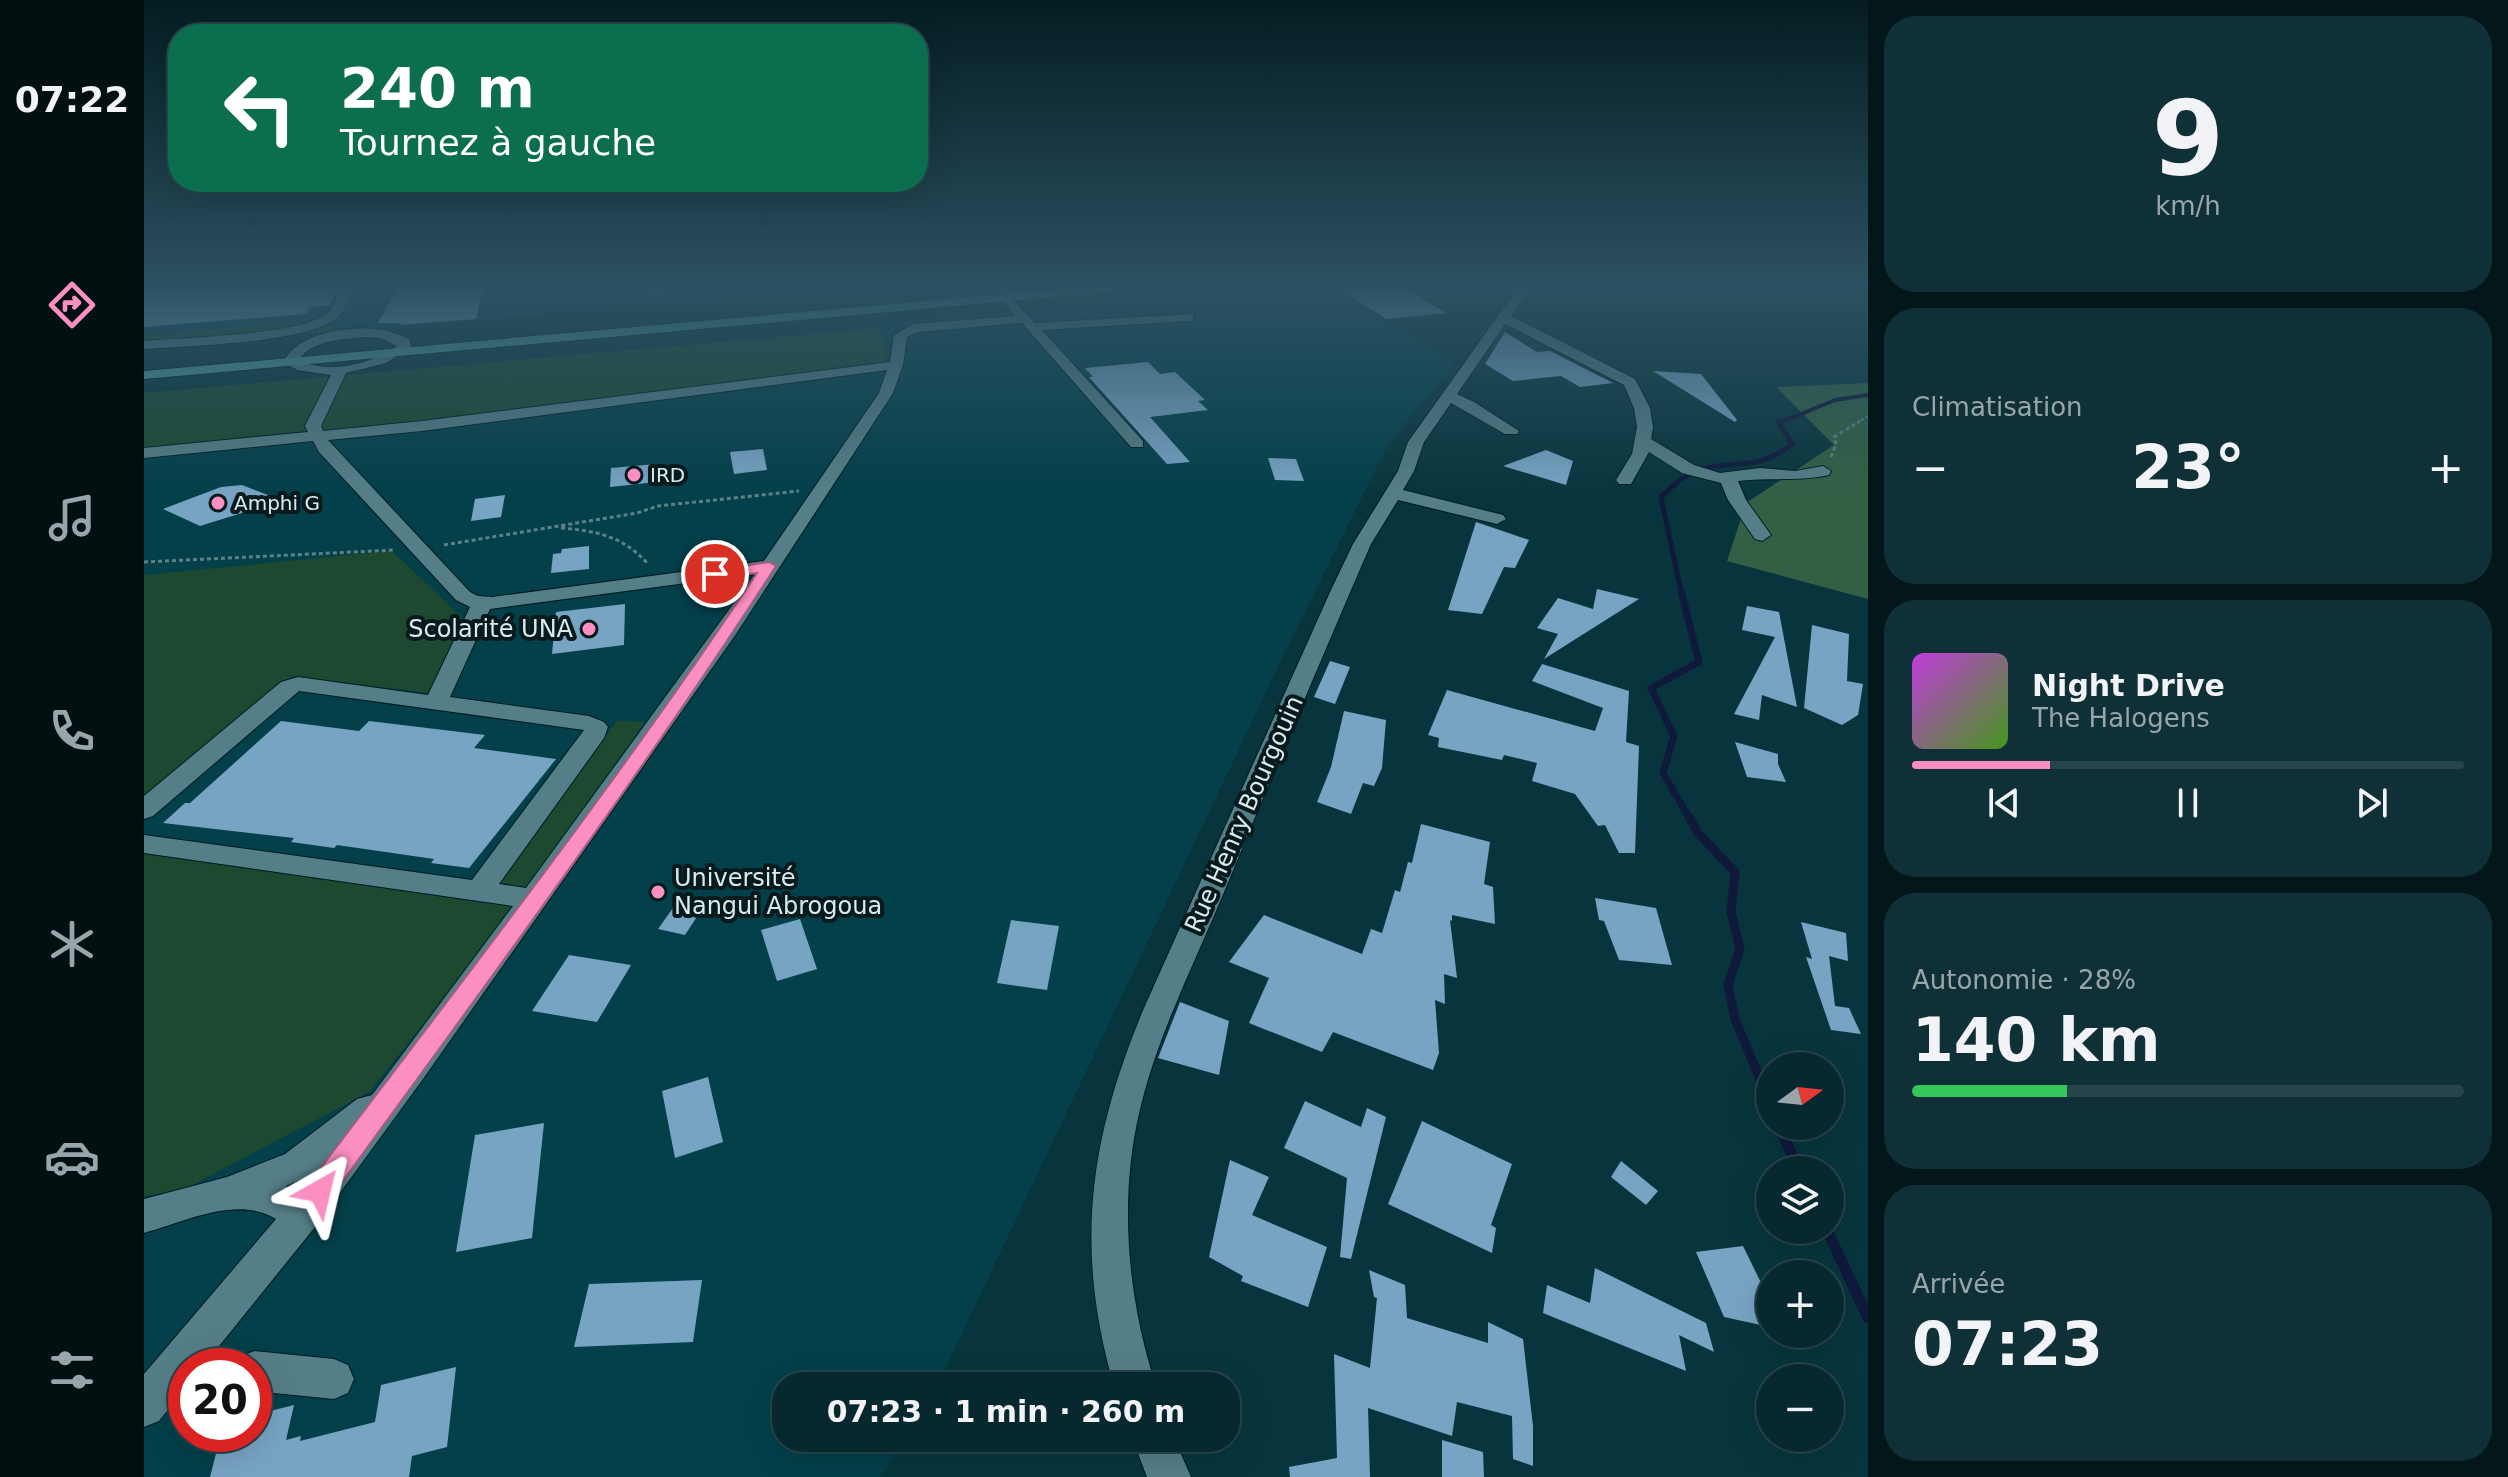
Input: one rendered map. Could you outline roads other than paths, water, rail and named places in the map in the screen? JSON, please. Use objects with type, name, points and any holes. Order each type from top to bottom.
[{"type":"main road","points":[[144,365],[293,357]]},
{"type":"main road","points":[[144,375],[293,357]]},
{"type":"street","points":[[293,357],[307,369],[348,368],[376,357]]},
{"type":"street","points":[[204,1348],[411,1069],[725,634],[886,393],[897,357]]},
{"type":"street","points":[[1059,357],[1137,444]]},
{"type":"street","name":"Rue Henry Bourgouin","points":[[1130,1372],[1117,1297],[1111,1221],[1112,1171],[1136,1067],[1362,544],[1406,471],[1416,442],[1475,357]]},
{"type":"street","points":[[1581,357],[1630,382],[1642,408],[1645,427],[1640,454],[1625,480]]},
{"type":"street","points":[[144,453],[460,421],[896,365]]},
{"type":"street","points":[[348,368],[313,426],[318,436],[325,449],[463,596],[473,602],[661,582],[769,566]]},
{"type":"street","points":[[1448,396],[1511,431]]},
{"type":"street","points":[[1643,441],[1688,469],[1724,479],[1760,473],[1795,476],[1823,471]]},
{"type":"street","points":[[1724,479],[1762,535]]},
{"type":"street","points":[[1392,493],[1497,519]]},
{"type":"street","points":[[436,703],[482,603]]},
{"type":"street","points":[[144,810],[289,687],[298,684],[589,723],[596,727],[596,733],[479,891]]},
{"type":"street","points":[[144,844],[535,899]]},
{"type":"street","points":[[144,1216],[229,1193],[297,1165],[353,1124],[411,1069]]},
{"type":"street","points":[[229,1193],[265,1193],[302,1215]]},
{"type":"street","points":[[272,1373],[334,1379]]},
{"type":"street","points":[[144,1406],[168,1385]]},
{"type":"street","points":[[1159,1452],[1169,1477]]},
{"type":"waterway","points":[[1779,423],[1835,400],[1868,395]]},
{"type":"waterway","points":[[1682,596],[1661,497],[1697,471],[1756,462],[1779,453],[1792,444],[1779,423]]},
{"type":"waterway","points":[[1682,594],[1699,662],[1651,688],[1674,736],[1663,773],[1690,819]]},
{"type":"waterway","points":[[1689,817],[1698,833],[1735,872],[1731,912],[1740,949],[1728,985],[1735,1019],[1756,1069]]},
{"type":"waterway","points":[[1785,1140],[1793,1156]]},
{"type":"waterway","points":[[1834,1244],[1868,1318]]},
{"type":"place","name":"IRD","points":[[634,475]]},
{"type":"place","name":"Amphi G","points":[[218,503]]},
{"type":"place","name":"Scolarité UNA","points":[[589,629]]},
{"type":"place","name":"Université Nangui Abrogoua","points":[[658,892]]}]
